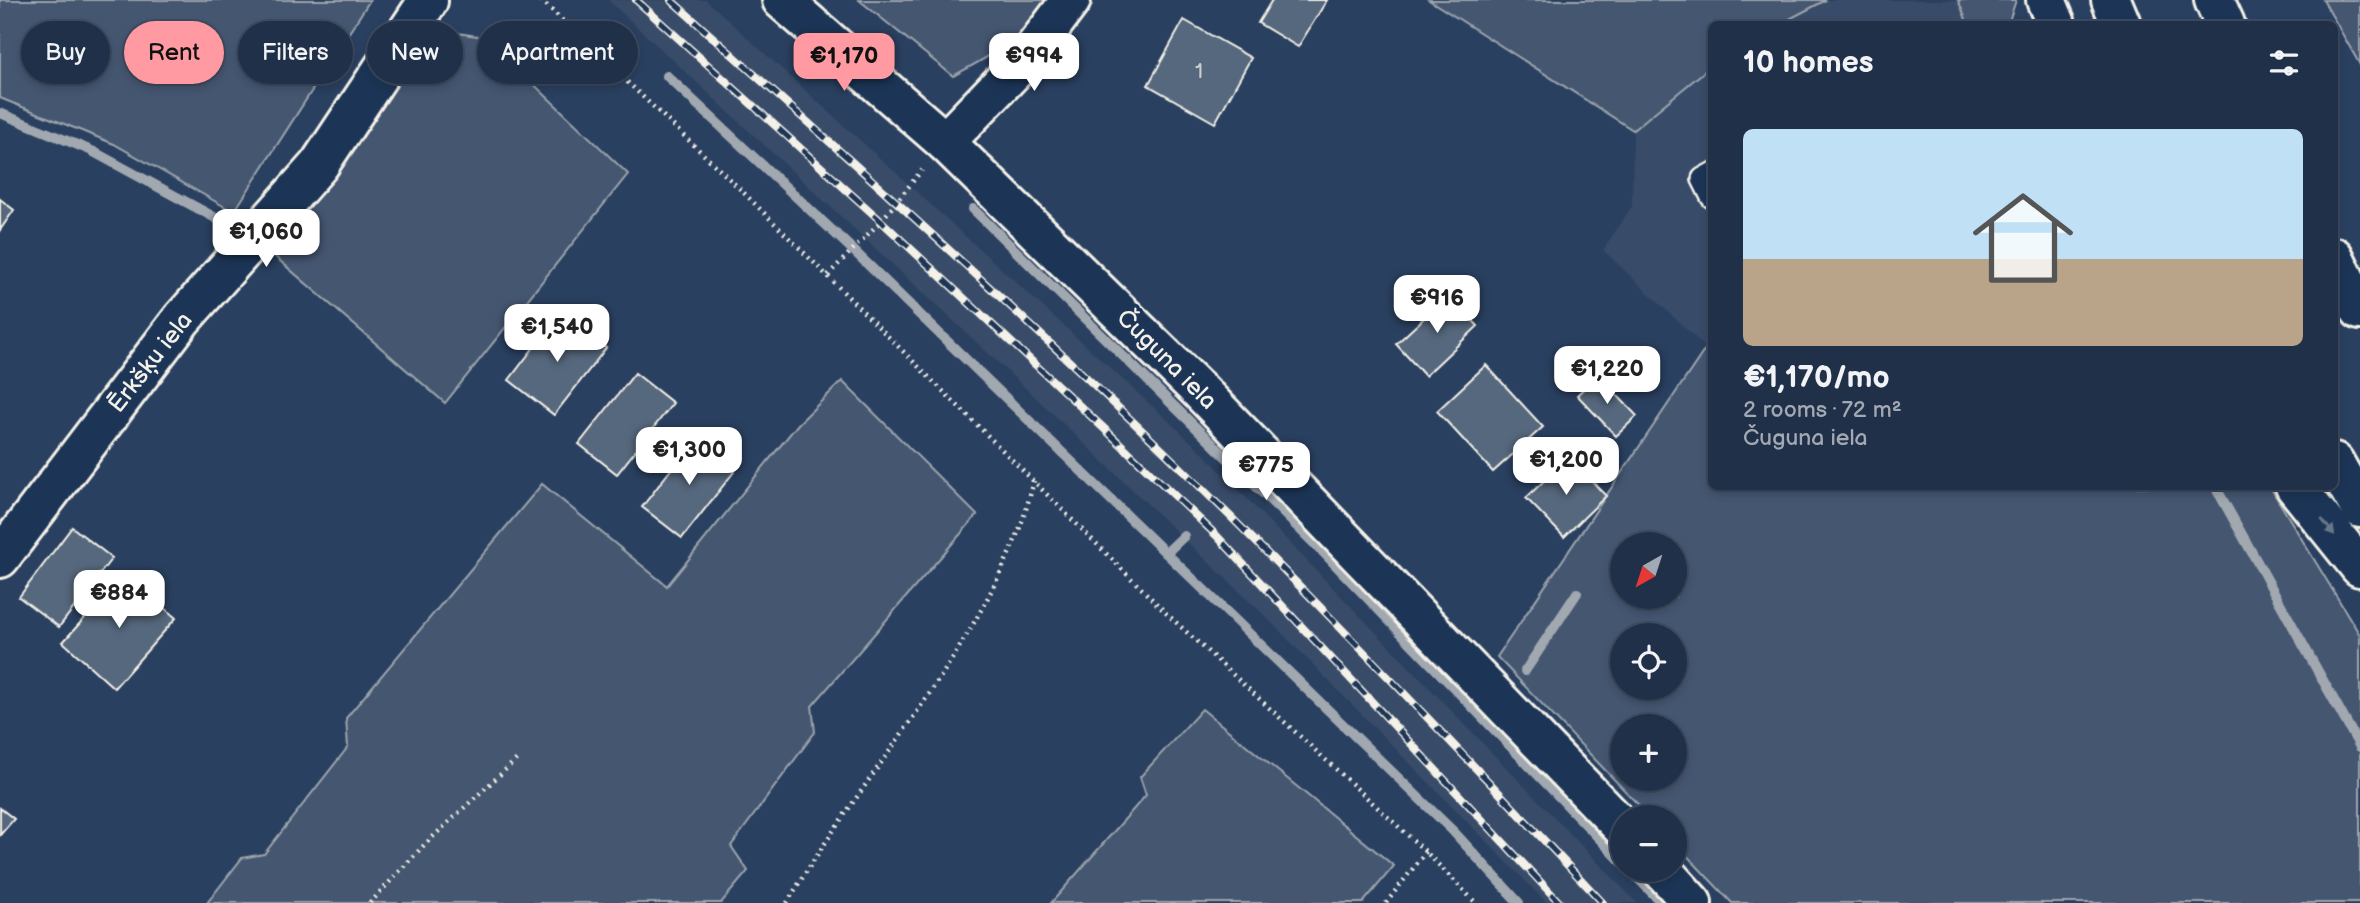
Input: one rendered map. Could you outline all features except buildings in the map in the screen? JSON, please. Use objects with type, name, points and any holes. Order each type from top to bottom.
[{"type":"main road","name":"Ērkšķu iela","points":[[0,558],[182,319],[319,164],[429,0]]},
{"type":"main road","name":"Čuguna iela","points":[[782,0],[945,142],[1201,392],[1610,815]]},
{"type":"main road","points":[[945,142],[1031,53],[1071,0]]},
{"type":"main road","points":[[2046,0],[2055,21]]},
{"type":"main road","points":[[2111,0],[2121,21]]},
{"type":"main road","points":[[2214,0],[2224,21]]},
{"type":"main road","points":[[2338,265],[2360,310]]},
{"type":"main road","points":[[2338,469],[2360,508]]},
{"type":"main road","points":[[2298,490],[2360,567]]},
{"type":"main road","points":[[1673,882],[1692,903]]},
{"type":"path","points":[[541,0],[828,276],[1167,614],[1426,852],[1476,903]]},
{"type":"path","points":[[828,276],[881,221],[945,142]]},
{"type":"path","points":[[787,903],[816,855],[927,695],[977,617],[1012,548],[1034,481]]},
{"type":"path","points":[[370,903],[425,844],[518,758]]},
{"type":"path","points":[[1386,903],[1426,852]]},
{"type":"shaded area","points":[[0,0],[370,0],[353,26],[353,21],[238,21],[238,84],[316,84],[234,212],[114,144],[0,98]]},
{"type":"shaded area","points":[[608,0],[706,0],[1197,447],[1610,875],[1610,882],[1617,882],[1637,903],[1547,903],[1263,614],[1033,395],[638,28],[638,21],[631,21]]},
{"type":"shaded area","points":[[859,0],[1052,0],[1021,34],[953,76]]},
{"type":"shaded area","points":[[1429,0],[1826,0],[1786,21],[1708,21],[1708,68],[1633,130]]},
{"type":"shaded area","points":[[1826,0],[1958,0],[1967,21],[1786,21]]},
{"type":"shaded area","points":[[1958,0],[2016,0],[2009,21],[1967,21]]},
{"type":"shaded area","points":[[2323,0],[2360,0],[2360,65],[2338,26],[2338,21],[2335,21]]},
{"type":"shaded area","points":[[463,34],[477,36],[477,84],[533,84],[628,174],[445,403],[265,248],[394,84],[463,84]]},
{"type":"shaded area","points":[[1708,68],[1708,349],[1603,250],[1632,206],[1633,130]]},
{"type":"shaded area","points":[[1706,348],[1708,490],[2272,490],[2360,635],[2360,903],[1732,903],[1687,856],[1687,805],[1639,805],[1625,791],[1687,791],[1687,714],[1610,714],[1610,775],[1497,657]]},
{"type":"shaded area","points":[[842,381],[977,515],[812,706],[815,732],[731,846],[748,871],[721,903],[207,903],[242,858],[264,854],[348,747],[346,718],[542,484],[667,586],[798,424]]},
{"type":"shaded area","points":[[1202,709],[1394,866],[1363,903],[1051,903],[1146,795],[1140,777]]},
{"type":"waterway","points":[[667,76],[853,250],[1453,831],[1519,903]]},
{"type":"waterway","points":[[0,113],[92,151],[234,228]]},
{"type":"waterway","points":[[973,209],[1325,554],[1610,850]]},
{"type":"waterway","points":[[2217,490],[2360,747]]},
{"type":"waterway","points":[[1166,553],[1184,536]]},
{"type":"waterway","points":[[1525,671],[1577,593]]},
{"type":"waterway","points":[[1642,882],[1662,903]]},
{"type":"railway","points":[[636,0],[881,221],[1216,535],[1560,903]]},
{"type":"railway","points":[[671,0],[960,260],[1172,459],[1378,667],[1603,903]]}]
